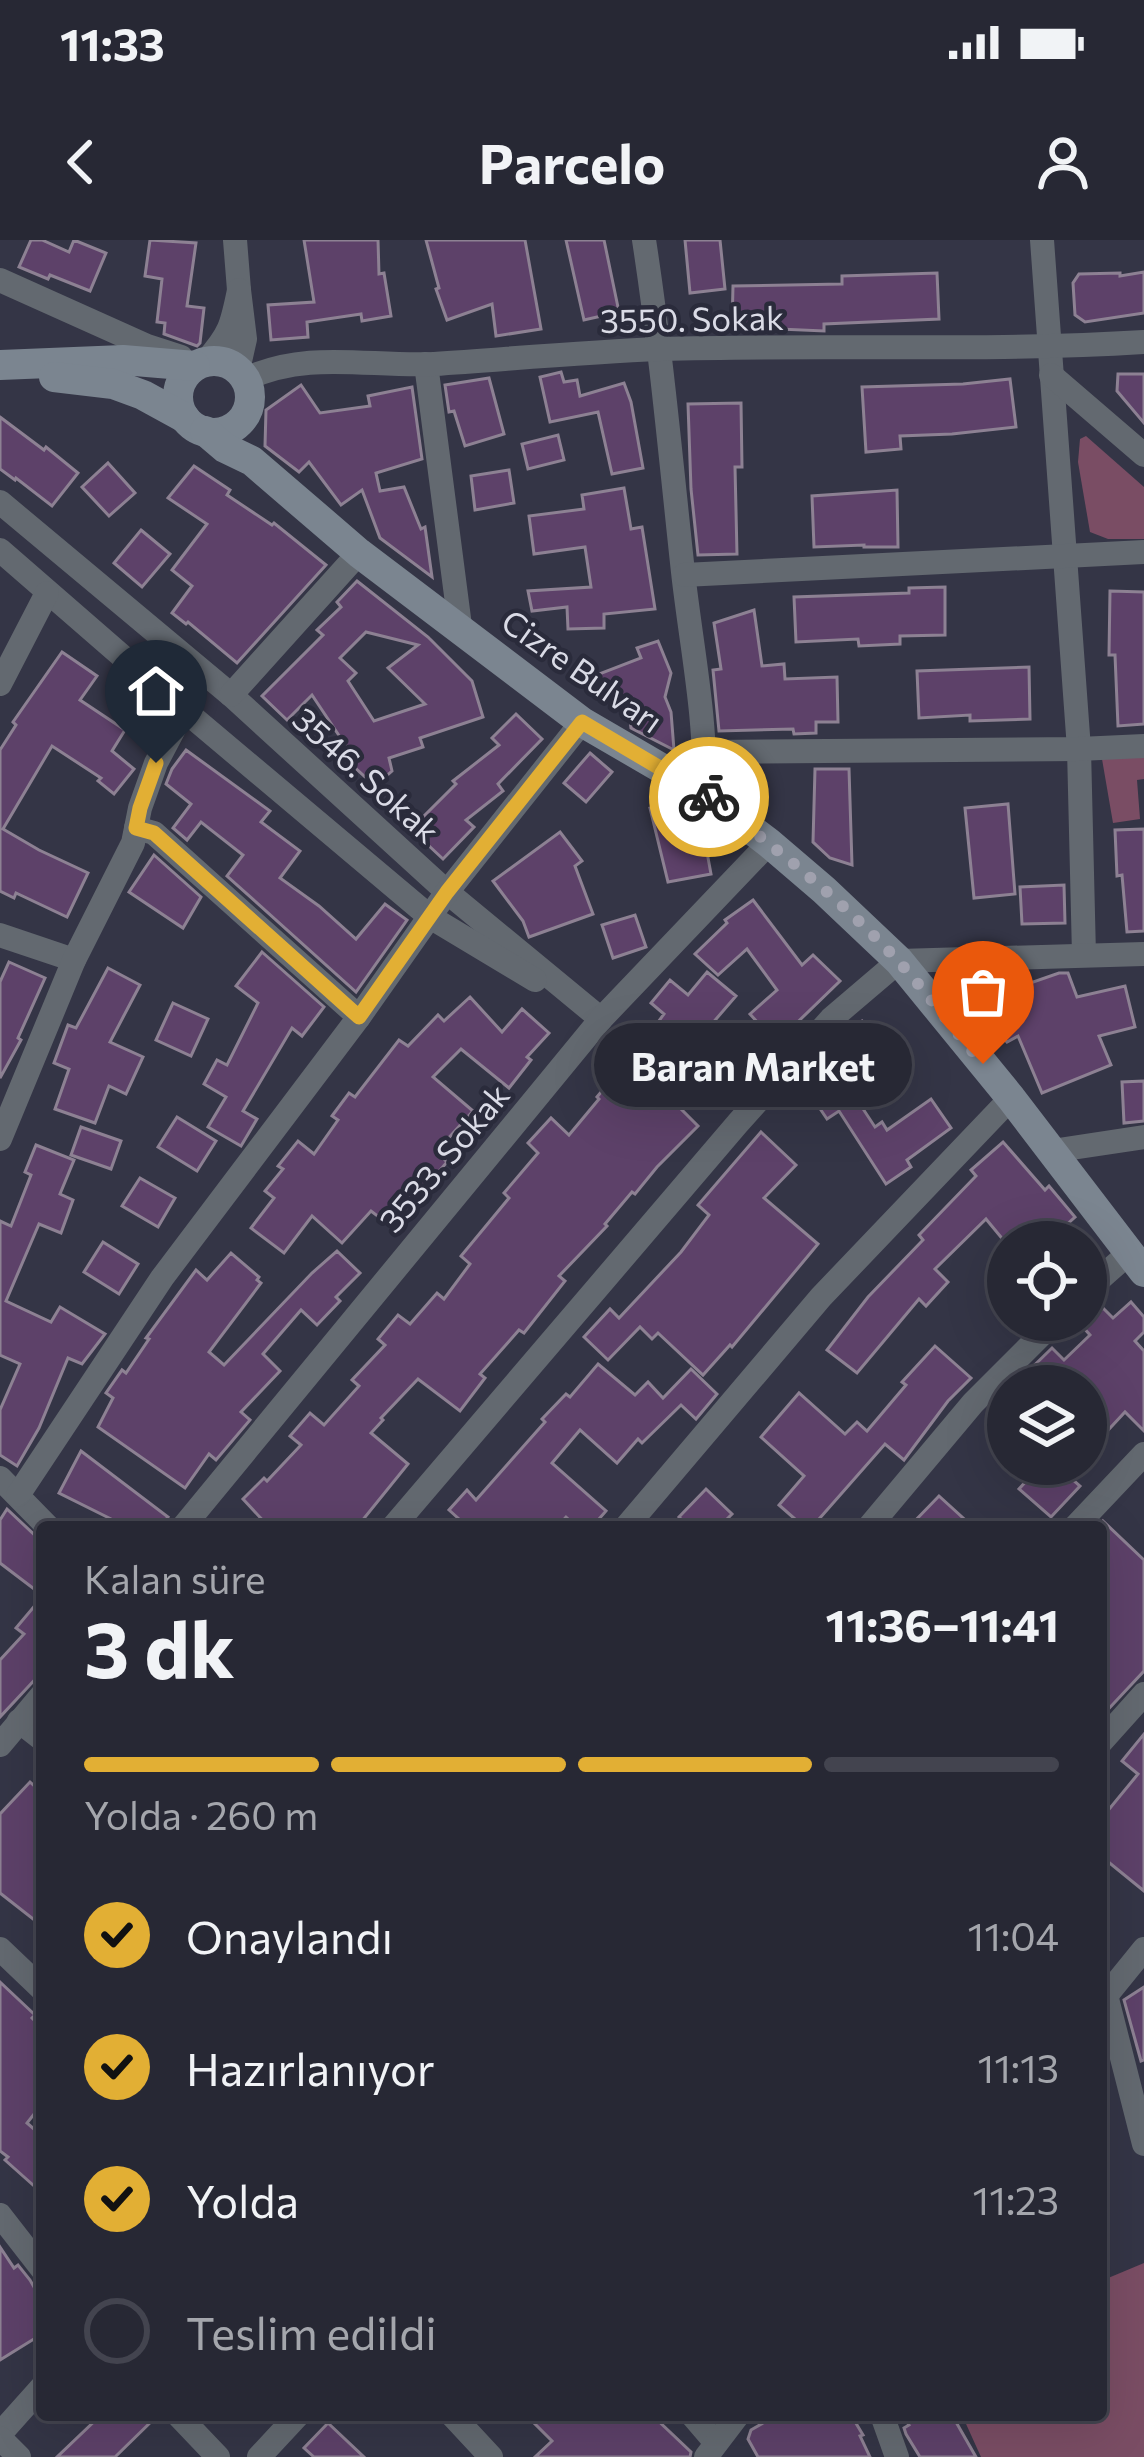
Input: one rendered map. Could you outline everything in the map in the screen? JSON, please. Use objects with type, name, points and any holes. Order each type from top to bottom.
[{"type":"main road","points":[[0,364],[123,360],[229,364],[250,390],[245,443],[252,461]]},
{"type":"main road","points":[[200,364],[186,374],[178,396],[195,425],[217,433],[229,430],[246,413]]},
{"type":"main road","name":"Cizre Bulvarı","points":[[0,377],[37,375],[113,384],[195,425],[252,461],[359,553],[582,722],[704,793],[769,843],[898,962],[1011,1098],[1137,1263]]},
{"type":"street","points":[[235,240],[245,339],[242,375]]},
{"type":"street","points":[[644,240],[661,349],[706,752],[704,793]]},
{"type":"street","points":[[1042,240],[1079,749],[1084,955]]},
{"type":"street","points":[[0,280],[147,346],[200,364],[232,327],[239,290]]},
{"type":"street","name":"3550. Sokak","points":[[242,375],[297,362],[426,364],[661,349],[1048,348],[1144,341]]},
{"type":"street","points":[[426,364],[460,626]]},
{"type":"street","points":[[1051,375],[1144,455]]},
{"type":"street","name":"3546. Sokak","points":[[0,502],[231,695],[447,892],[601,1019]]},
{"type":"street","name":"3546. Sokak","points":[[0,550],[430,917],[601,1019]]},
{"type":"street","points":[[684,575],[1144,552]]},
{"type":"street","points":[[231,695],[359,553]]},
{"type":"street","points":[[0,684],[47,593]]},
{"type":"street","points":[[0,1139],[74,960],[133,843],[156,763],[184,710]]},
{"type":"street","points":[[43,1521],[9,1486],[447,892],[582,722]]},
{"type":"street","points":[[706,752],[1144,746]]},
{"type":"street","points":[[136,828],[154,833],[359,1017]]},
{"type":"street","name":"3533. Sokak","points":[[188,1521],[601,1019],[769,843]]},
{"type":"street","points":[[0,935],[74,960]]},
{"type":"street","points":[[399,1521],[831,1019],[898,962],[1144,954]]},
{"type":"street","points":[[631,1521],[821,1297],[1011,1098]]},
{"type":"street","points":[[1052,1151],[1144,1137]]},
{"type":"street","points":[[1107,1279],[1137,1263]]},
{"type":"street","points":[[873,1521],[973,1403],[1035,1341]]},
{"type":"street","points":[[1081,1521],[1144,1454]]},
{"type":"street","points":[[1107,1735],[1144,1694]]},
{"type":"street","points":[[0,1745],[36,1702]]},
{"type":"street","points":[[19,1721],[36,1734]]},
{"type":"street","points":[[1107,1995],[1144,1948]]},
{"type":"street","points":[[0,1949],[36,1983]]},
{"type":"street","points":[[1107,2010],[1144,2144]]},
{"type":"street","points":[[0,2215],[36,2261]]},
{"type":"street","points":[[19,2457],[0,2436],[36,2394]]},
{"type":"street","points":[[184,2421],[218,2457]]},
{"type":"street","points":[[259,2457],[292,2421]]},
{"type":"street","points":[[458,2421],[491,2457]]},
{"type":"street","points":[[695,2421],[711,2450],[733,2421]]},
{"type":"street","points":[[884,2421],[897,2457]]},
{"type":"shaded area","points":[[1086,436],[1144,487],[1144,539],[1108,539],[1090,532],[1078,462],[1080,439]]},
{"type":"shaded area","points":[[1144,757],[1144,779],[1137,780],[1140,819],[1113,823],[1102,759]]},
{"type":"shaded area","points":[[1144,2263],[1144,2457],[981,2457],[965,2421],[1107,2421],[1107,2278]]},
{"type":"building","points":[[31,240],[69,252],[74,240],[106,253],[90,291],[19,267]]},
{"type":"building","points":[[150,240],[196,243],[187,306],[204,308],[197,346],[164,334],[165,323],[157,322],[162,279],[145,276]]},
{"type":"building","points":[[304,240],[378,240],[379,274],[384,273],[391,316],[362,321],[361,314],[307,322],[308,337],[271,340],[268,305],[314,302]]},
{"type":"building","points":[[426,240],[525,240],[541,329],[496,336],[492,304],[447,320]]},
{"type":"building","points":[[566,240],[604,240],[619,312],[584,320]]},
{"type":"building","points":[[685,240],[720,240],[725,289],[690,293]]},
{"type":"building","points":[[1144,272],[1144,313],[1085,322],[1075,315],[1073,283],[1079,274]]},
{"type":"building","points":[[937,273],[939,319],[824,324],[824,331],[732,327],[733,286],[842,284],[842,276]]},
{"type":"building","points":[[561,372],[564,382],[577,380],[580,396],[624,383],[643,468],[612,474],[598,412],[550,422],[540,377]]},
{"type":"building","points":[[1118,374],[1144,374],[1144,423],[1117,391]]},
{"type":"building","points":[[489,378],[504,434],[465,446],[454,411],[449,412],[445,385]]},
{"type":"building","points":[[1010,379],[1016,427],[900,436],[901,449],[866,452],[862,387]]},
{"type":"building","points":[[301,385],[320,413],[370,406],[368,396],[412,387],[422,459],[376,473],[380,491],[404,487],[421,529],[425,527],[432,577],[380,538],[362,490],[341,505],[309,462],[299,472],[265,446],[266,410]]},
{"type":"building","points":[[741,403],[742,467],[735,467],[737,554],[698,555],[688,404]]},
{"type":"building","points":[[0,417],[78,473],[52,506],[0,469]]},
{"type":"building","points":[[558,435],[564,460],[528,469],[522,444]]},
{"type":"building","points":[[108,463],[135,493],[109,516],[82,487]]},
{"type":"building","points":[[194,466],[326,565],[237,663],[172,613],[192,586],[172,570],[207,524],[168,498]]},
{"type":"building","points":[[509,470],[514,503],[475,510],[471,476]]},
{"type":"building","points":[[624,488],[631,529],[642,527],[655,609],[604,614],[604,628],[568,629],[567,607],[532,611],[528,591],[591,587],[585,547],[534,554],[529,516],[584,509],[582,495]]},
{"type":"building","points":[[897,490],[898,547],[814,547],[812,496]]},
{"type":"building","points":[[141,530],[170,554],[142,587],[114,563]]},
{"type":"building","points":[[357,581],[428,637],[472,681],[483,717],[420,738],[423,747],[389,758],[392,771],[375,786],[340,754],[348,749],[312,695],[287,720],[262,696],[323,635],[317,630],[341,607],[337,602]],"holes":[[[366,632],[418,645],[388,668],[425,704],[374,721],[348,681],[356,673],[340,658]]]},
{"type":"building","points":[[945,587],[945,635],[900,636],[900,644],[859,646],[858,639],[796,642],[794,597],[909,593],[909,588]]},
{"type":"building","points":[[1110,591],[1144,592],[1144,724],[1118,726],[1115,655],[1109,655]]},
{"type":"building","points":[[754,610],[762,666],[784,664],[785,679],[837,677],[838,722],[816,722],[816,733],[719,731],[713,670],[721,669],[714,623]]},
{"type":"building","points":[[658,641],[671,673],[665,697],[674,750],[631,728],[627,698],[611,704],[599,674],[641,658],[637,648]]},
{"type":"building","points":[[62,652],[97,676],[80,700],[125,730],[112,751],[134,769],[114,794],[98,781],[101,778],[52,746],[3,829],[88,873],[67,917],[16,893],[14,898],[0,891],[0,750],[16,725],[13,722]]},
{"type":"building","points":[[1029,667],[1030,719],[919,718],[917,671]]},
{"type":"building","points":[[516,714],[542,739],[498,784],[503,791],[466,820],[474,827],[443,859],[411,829],[456,784],[453,781],[499,745],[492,738]]},
{"type":"building","points":[[186,750],[270,811],[261,822],[300,851],[280,878],[356,939],[385,904],[407,920],[356,992],[227,876],[243,855],[201,822],[187,840],[173,828],[191,804],[166,784]]},
{"type":"building","points":[[590,753],[612,772],[586,802],[564,783]]},
{"type":"building","points":[[815,769],[849,769],[852,865],[830,858],[813,842]]},
{"type":"building","points":[[678,800],[691,808],[699,837],[704,836],[711,874],[668,882],[650,808]]},
{"type":"building","points":[[1008,804],[1015,894],[974,898],[965,808]]},
{"type":"building","points":[[1144,829],[1144,931],[1127,932],[1115,830]]},
{"type":"building","points":[[560,832],[582,861],[575,866],[593,914],[529,937],[523,921],[493,881]]},
{"type":"building","points":[[154,855],[201,897],[183,928],[129,892]]},
{"type":"building","points":[[1064,885],[1065,923],[1022,924],[1020,887]]},
{"type":"building","points":[[753,900],[802,965],[813,955],[840,981],[776,1043],[750,1014],[777,990],[747,949],[718,975],[695,954],[725,920]]},
{"type":"building","points":[[635,915],[646,947],[613,958],[602,925]]},
{"type":"building","points":[[262,952],[324,1007],[302,1036],[292,1028],[243,1111],[257,1119],[241,1146],[208,1127],[226,1097],[204,1084],[217,1060],[227,1065],[258,1003],[236,986]]},
{"type":"building","points":[[9,962],[45,978],[0,1078],[0,982]]},
{"type":"building","points":[[108,968],[140,985],[110,1042],[143,1057],[126,1094],[109,1086],[95,1123],[55,1109],[69,1069],[54,1063],[68,1025],[76,1028]]},
{"type":"building","points":[[707,972],[736,996],[704,1033],[743,1064],[722,1090],[683,1058],[660,1088],[698,1126],[559,1276],[565,1281],[524,1333],[519,1330],[480,1374],[485,1378],[460,1411],[418,1379],[381,1418],[371,1433],[408,1464],[362,1521],[263,1521],[243,1499],[301,1445],[290,1436],[310,1413],[324,1425],[359,1386],[352,1380],[385,1345],[378,1339],[398,1315],[410,1324],[437,1293],[444,1299],[470,1264],[461,1256],[509,1198],[504,1193],[538,1153],[528,1143],[551,1118],[569,1135],[664,1014],[651,1003],[670,980],[688,995]]},
{"type":"building","points":[[1068,973],[1077,997],[1125,986],[1135,1027],[1099,1036],[1111,1065],[1042,1093],[1018,1036],[1007,1042],[976,1005],[978,995]]},
{"type":"building","points":[[470,997],[502,1032],[522,1009],[549,1033],[527,1057],[531,1060],[509,1088],[461,1049],[433,1077],[473,1111],[436,1152],[447,1162],[425,1188],[419,1182],[388,1224],[371,1211],[342,1243],[312,1216],[284,1253],[251,1228],[274,1198],[265,1191],[298,1141],[314,1154],[338,1120],[332,1116],[349,1093],[355,1097],[399,1040],[408,1046],[438,1015],[444,1021]]},
{"type":"building","points":[[173,1003],[208,1019],[191,1056],[156,1040]]},
{"type":"building","points":[[862,1021],[881,1045],[847,1071],[828,1047]]},
{"type":"building","points":[[834,1065],[875,1127],[882,1122],[887,1130],[931,1099],[951,1128],[907,1160],[911,1167],[886,1184],[839,1111],[827,1119],[804,1085]]},
{"type":"building","points":[[1144,1081],[1144,1121],[1124,1123],[1122,1082]]},
{"type":"building","points":[[177,1117],[216,1141],[197,1171],[158,1147]]},
{"type":"building","points":[[81,1127],[121,1141],[111,1169],[71,1155]]},
{"type":"building","points":[[761,1132],[796,1165],[764,1198],[818,1244],[703,1375],[658,1333],[652,1339],[640,1327],[608,1360],[584,1337],[610,1309],[619,1318],[681,1252],[709,1215],[698,1205]]},
{"type":"building","points":[[1003,1142],[1075,1217],[1071,1221],[986,1219],[935,1269],[948,1282],[926,1306],[919,1299],[857,1373],[827,1350],[868,1297],[923,1240],[919,1235],[976,1176],[971,1170]]},
{"type":"building","points":[[36,1145],[74,1160],[60,1194],[73,1200],[61,1233],[39,1224],[6,1301],[51,1322],[60,1307],[105,1334],[82,1364],[68,1358],[39,1428],[17,1466],[0,1455],[0,1410],[20,1364],[0,1355],[0,1221],[11,1226],[31,1175],[25,1172]]},
{"type":"building","points":[[140,1178],[175,1198],[158,1227],[122,1206]]},
{"type":"building","points":[[103,1242],[138,1264],[119,1294],[84,1272]]},
{"type":"building","points":[[337,1251],[360,1273],[317,1325],[301,1310],[263,1354],[280,1371],[241,1412],[250,1420],[216,1460],[209,1454],[185,1488],[98,1427],[113,1398],[106,1393],[122,1370],[126,1373],[196,1270],[207,1280],[231,1253],[261,1283],[209,1352],[224,1365]]},
{"type":"building","points":[[1131,1302],[1144,1317],[1144,1332],[1135,1341],[1144,1351],[1144,1431],[1125,1412],[1107,1431],[1107,1365],[1035,1365],[1052,1348],[1064,1360],[1084,1341],[1107,1341],[1107,1312],[1113,1318]]},
{"type":"building","points":[[935,1346],[971,1378],[904,1460],[885,1444],[817,1521],[797,1521],[779,1505],[804,1476],[761,1437],[799,1393],[845,1434],[857,1422],[867,1431],[906,1385],[902,1382]]},
{"type":"building","points":[[598,1364],[635,1395],[648,1382],[663,1398],[691,1369],[717,1394],[696,1419],[681,1405],[642,1443],[638,1439],[617,1463],[580,1430],[552,1463],[606,1511],[597,1521],[566,1517],[562,1521],[461,1521],[449,1510],[467,1490],[476,1500],[545,1422],[542,1419],[566,1394],[570,1397]]},
{"type":"building","points":[[81,1451],[168,1517],[165,1521],[110,1521],[59,1493]]},
{"type":"building","points":[[1023,1485],[1080,1486],[1051,1517],[1019,1489]]},
{"type":"building","points":[[706,1489],[732,1514],[725,1521],[683,1521],[679,1517]]},
{"type":"building","points":[[939,1496],[966,1521],[915,1521]]},
{"type":"building","points":[[7,1509],[36,1536],[36,1590],[0,1563],[0,1520]]},
{"type":"building","points":[[1107,1525],[1144,1560],[1144,1671],[1107,1711]]},
{"type":"building","points":[[36,1604],[36,1678],[0,1717],[0,1660],[24,1634],[16,1628]]},
{"type":"building","points":[[1144,1734],[1144,1891],[1107,1861],[1107,1812],[1138,1774],[1122,1761]]},
{"type":"building","points":[[30,1782],[36,1788],[36,1921],[0,1893],[0,1814]]},
{"type":"building","points":[[0,1982],[35,2015],[36,2112],[27,2123],[36,2131],[36,2188],[0,2151]]},
{"type":"building","points":[[1144,1987],[1144,2060],[1141,2061],[1124,2000]]},
{"type":"building","points":[[0,2247],[36,2290],[36,2338],[0,2360]]},
{"type":"building","points":[[95,2421],[152,2421],[115,2457],[57,2457]]},
{"type":"building","points":[[532,2421],[658,2421],[691,2452],[690,2457],[535,2457],[552,2441]]},
{"type":"building","points":[[855,2421],[870,2457],[758,2457],[748,2439],[751,2430],[763,2423]]},
{"type":"building","points":[[907,2421],[955,2421],[976,2457],[920,2457],[906,2434],[904,2428],[909,2425]]},
{"type":"building","points":[[328,2423],[364,2457],[314,2457],[304,2448]]},
{"type":"way so far","points":[[709,797],[824,890],[898,962],[983,1064]]},
{"type":"place","name":"Baran Market","points":[[983,1064]]},
{"type":"route","points":[[156,763],[136,828],[154,833],[359,1017],[447,892],[582,722],[709,797]]}]
